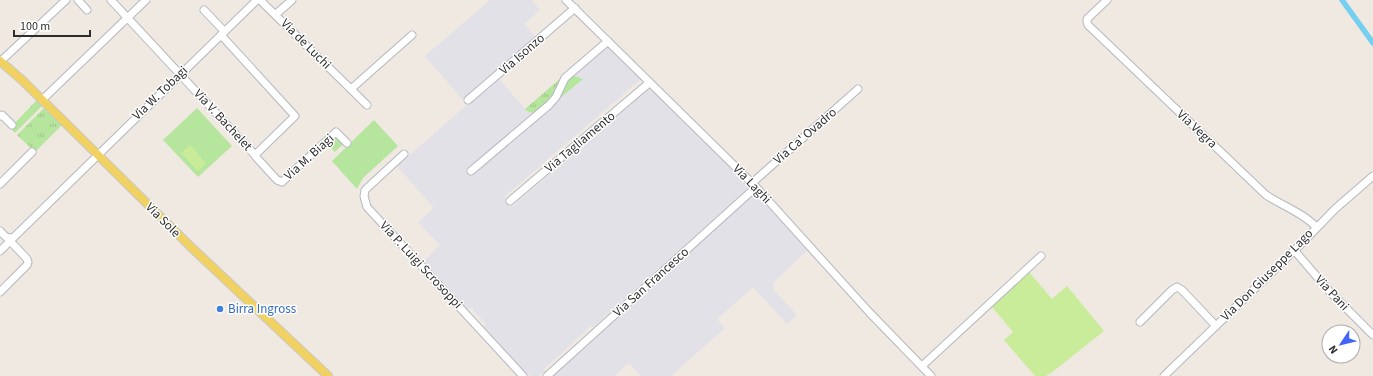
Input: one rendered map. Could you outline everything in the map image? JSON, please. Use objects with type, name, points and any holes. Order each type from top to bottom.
[{"type":"main road","name":"Via Sole","points":[[0,61],[42,100],[232,288],[328,376]]},
{"type":"street","points":[[0,61],[66,0]]},
{"type":"street","points":[[78,0],[87,10]]},
{"type":"street","name":"Via V. Bachelet","points":[[111,0],[255,154],[295,116],[223,33]]},
{"type":"street","points":[[42,100],[146,0]]},
{"type":"street","name":"Via W. Tobagi","points":[[0,251],[8,243],[10,238],[13,238],[35,217],[97,154],[257,0]]},
{"type":"street","name":"Via de Luchi","points":[[260,0],[276,14],[367,105]]},
{"type":"street","points":[[276,14],[292,0]]},
{"type":"street","name":"Via Laghi","points":[[566,0],[754,185],[869,312],[931,376]]},
{"type":"street","name":"Via Vegra","points":[[1107,0],[1090,16],[1087,22],[1093,29],[1266,194],[1276,202],[1308,220],[1316,227]]},
{"type":"street","name":"Via Isonzo","points":[[468,100],[575,8]]},
{"type":"street","points":[[204,10],[223,33]]},
{"type":"street","points":[[350,89],[412,35]]},
{"type":"street","points":[[471,171],[548,105],[556,97],[565,78],[608,41]]},
{"type":"street","name":"Via Tagliamento","points":[[510,201],[649,82]]},
{"type":"street","name":"Via Ca' Ovadro","points":[[754,185],[858,89]]},
{"type":"street","points":[[0,116],[2,115],[12,125]]},
{"type":"street","name":"Via M. Biagi","points":[[255,154],[277,180],[282,182],[336,132],[347,143]]},
{"type":"street","points":[[0,184],[32,152]]},
{"type":"street","name":"Via P. Luigi Scrosoppi","points":[[404,154],[365,190],[364,196],[367,207],[523,376]]},
{"type":"street","name":"Via Don Giuseppe Lago","points":[[1164,376],[1316,227],[1373,176]]},
{"type":"street","name":"Via San Francesco","points":[[547,376],[754,185]]},
{"type":"street","points":[[0,231],[7,238],[10,238],[12,243],[28,262],[27,266],[0,292]]},
{"type":"street","name":"Via Pani","points":[[1294,250],[1330,292],[1373,335]]},
{"type":"street","points":[[922,366],[1041,256]]},
{"type":"street","points":[[1140,322],[1172,290],[1177,287],[1182,290],[1216,326]]},
{"type":"shaded area","points":[[490,0],[532,0],[540,10],[524,24],[537,38],[463,100],[425,56]]},
{"type":"shaded area","points":[[608,46],[641,79],[504,197],[512,207],[646,91],[650,90],[652,90],[747,184],[748,187],[593,327],[591,326],[544,369],[545,371],[539,376],[531,376],[526,373],[484,327],[486,324],[470,307],[467,309],[424,261],[440,245],[418,222],[434,208],[397,166],[501,75],[499,79],[528,112],[534,113],[535,119],[582,80],[571,75]]},
{"type":"shaded area","points":[[756,194],[808,250],[773,283],[774,290],[797,315],[787,324],[753,287],[717,319],[725,328],[671,376],[641,376],[629,363],[614,376],[552,376],[753,195]]},
{"type":"green space","points":[[571,75],[583,79],[553,104],[565,81]]},
{"type":"green space","points":[[561,78],[554,95],[534,113],[528,112],[525,109]]},
{"type":"green space","points":[[37,100],[42,106],[15,133],[10,128]]},
{"type":"green space","points":[[44,108],[62,125],[35,152],[17,135]]},
{"type":"green space","points":[[197,108],[232,146],[198,177],[163,140]]},
{"type":"green space","points":[[374,120],[398,146],[363,178],[357,189],[332,161]]},
{"type":"green space","points":[[335,137],[343,144],[335,152],[327,144]]},
{"type":"green space","points":[[190,145],[206,163],[198,171],[181,153]]},
{"type":"green space","points":[[1029,272],[1052,299],[1067,286],[1104,331],[1046,376],[1035,376],[1004,340],[1013,332],[992,307]]},
{"type":"waterway","points":[[1342,0],[1373,43]]},
{"type":"place","name":"Birra Ingross","points":[[220,309]]}]
